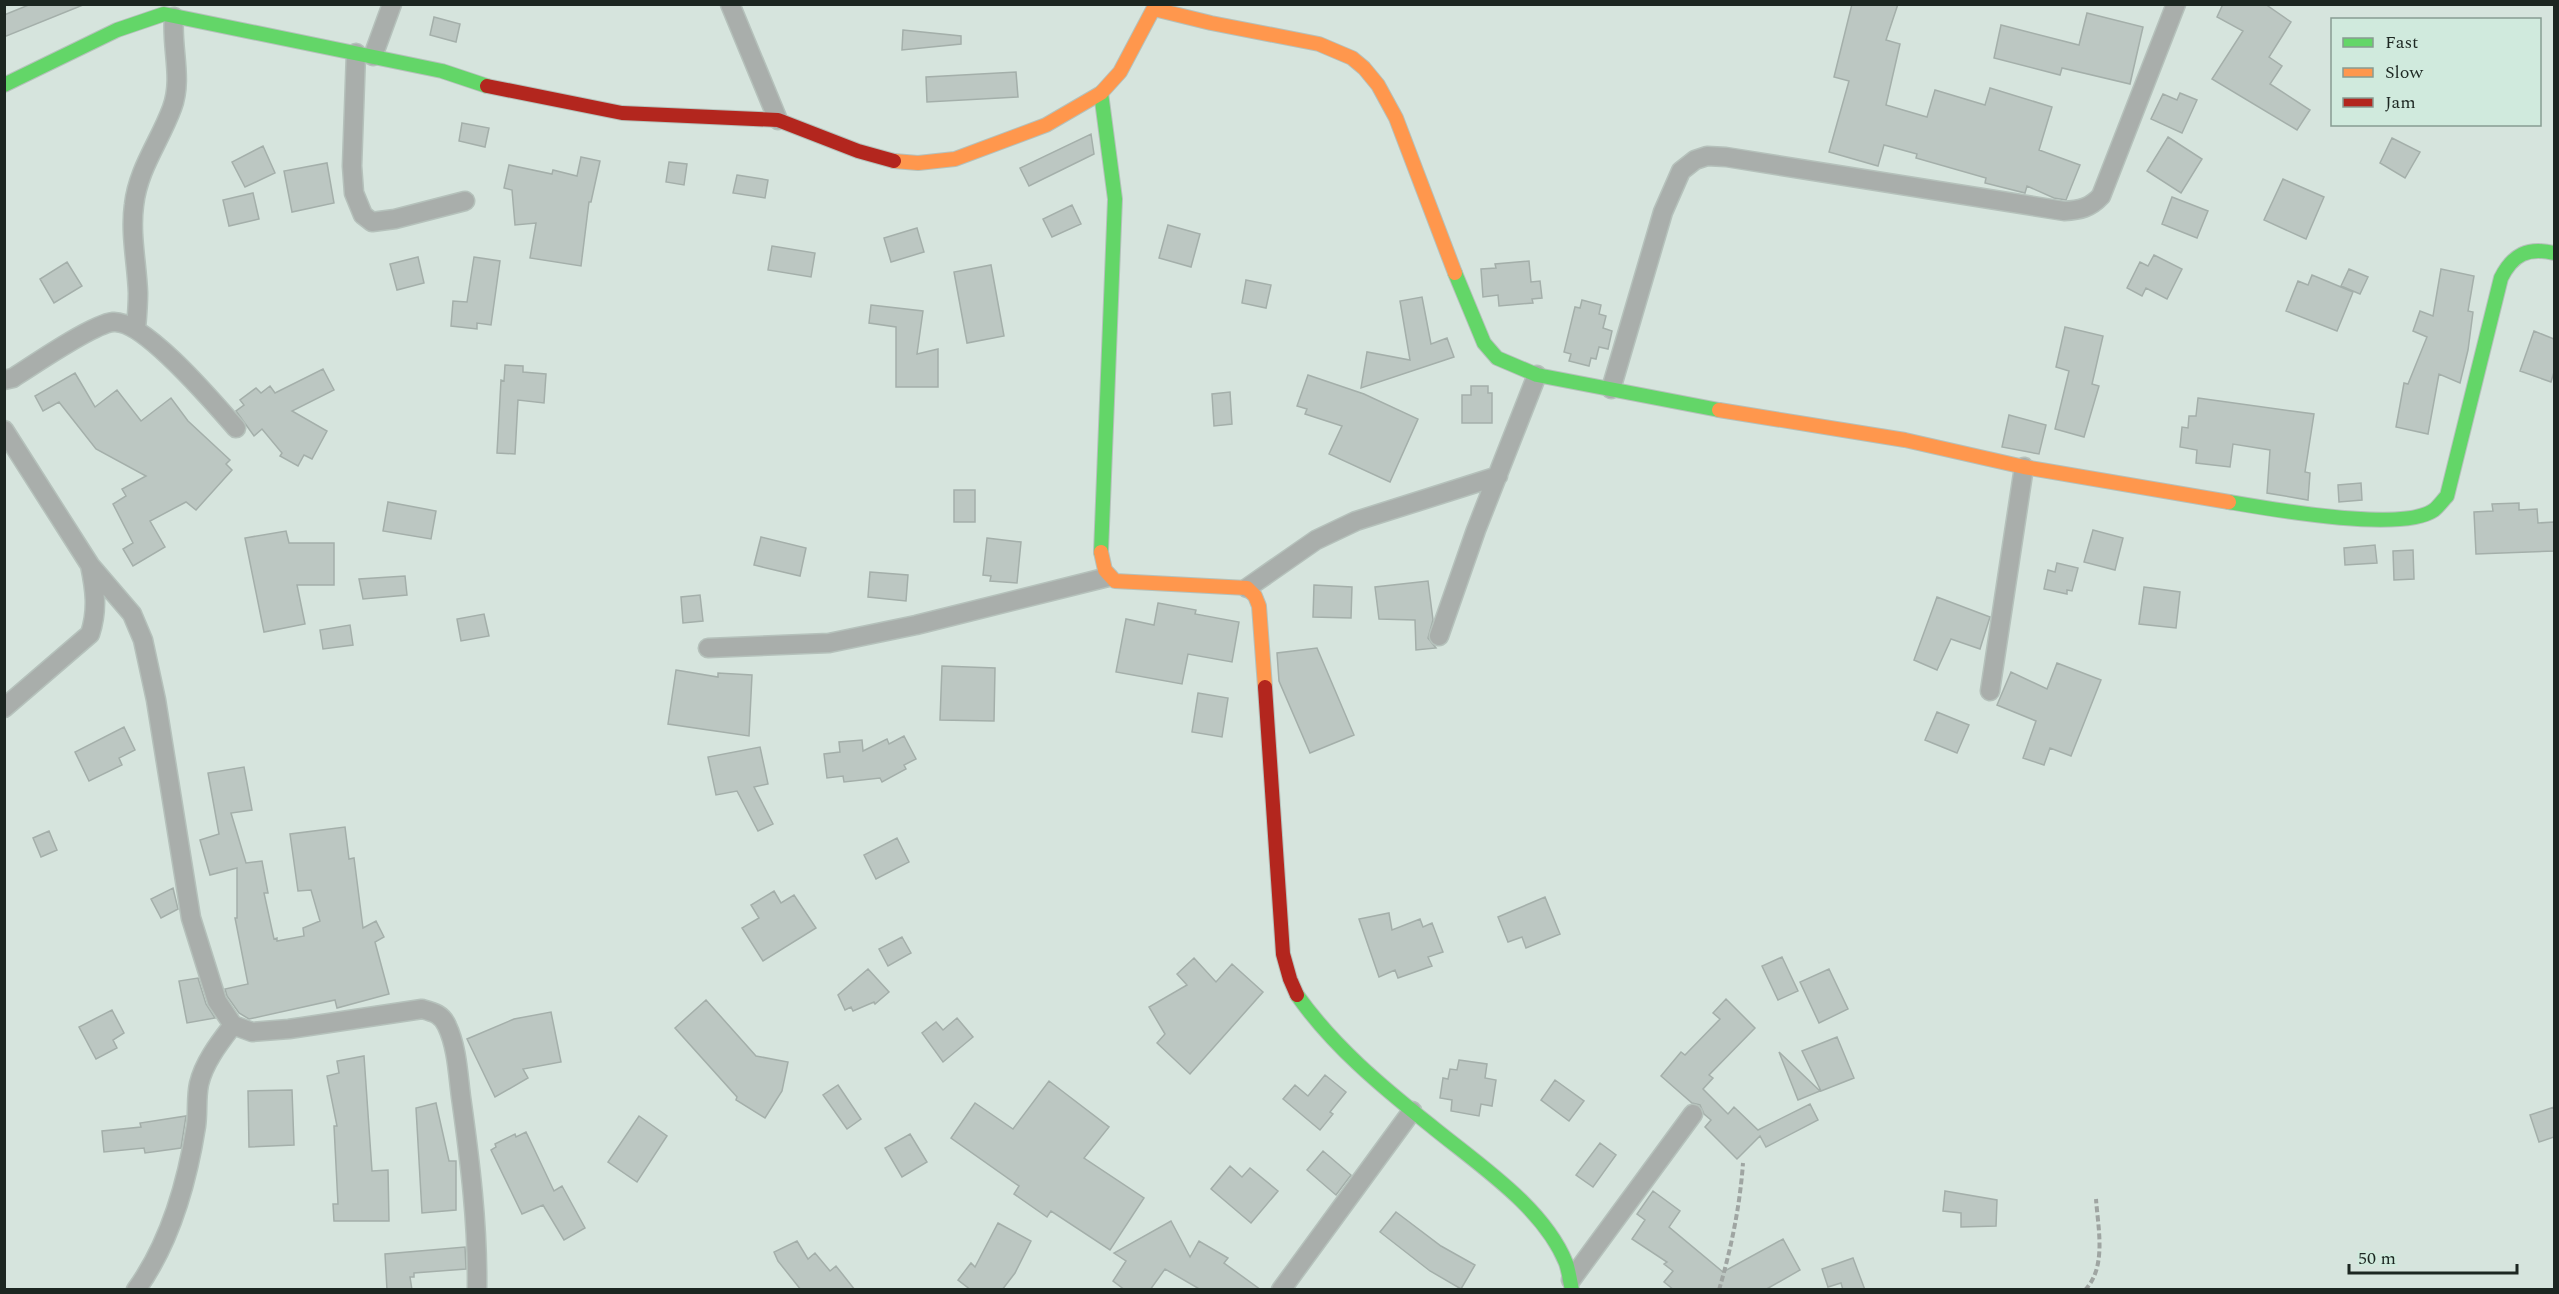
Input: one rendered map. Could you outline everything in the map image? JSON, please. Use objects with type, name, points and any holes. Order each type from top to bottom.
[{"type":"street","points":[[392,4],[365,55],[352,166],[354,193],[363,215],[372,222],[395,219],[465,201]]},
{"type":"street","points":[[730,4],[778,120]]},
{"type":"street","points":[[1611,389],[1663,212],[1681,171],[1695,160],[1707,156],[1726,157],[1951,195],[2064,211],[2080,210],[2092,206],[2101,196],[2176,4]]},
{"type":"street","points":[[4,85],[117,30],[167,12],[442,71],[490,87],[622,113],[778,120],[886,160],[918,163],[955,159],[986,150],[1046,125],[1101,93],[1120,72],[1155,7],[1192,20],[1309,42],[1340,52],[1364,67],[1396,118],[1484,343],[1497,358],[1537,375],[1760,418],[1905,440],[2024,466],[2298,514],[2392,520],[2418,516],[2434,510],[2447,496],[2476,373],[2501,278],[2507,264],[2519,254],[2531,249],[2554,253]]},
{"type":"street","points":[[136,329],[138,294],[134,206],[141,171],[174,99],[177,68],[167,12]]},
{"type":"street","points":[[1101,93],[1115,199],[1100,545],[1108,577],[1115,581],[1128,583],[1247,588],[1316,540],[1356,521],[1498,476]]},
{"type":"street","points":[[4,380],[13,378],[96,327],[112,322],[125,322],[149,338],[200,388],[236,428]]},
{"type":"street","points":[[1439,636],[1537,375]]},
{"type":"street","points":[[4,430],[90,565],[132,614],[143,640],[156,700],[191,918],[217,1001],[233,1024],[252,1032],[289,1029],[422,1008],[438,1013],[446,1024],[453,1043],[469,1157],[477,1290]]},
{"type":"street","points":[[1990,691],[2024,466]]},
{"type":"street","points":[[4,708],[90,634],[95,619],[95,593],[90,565]]},
{"type":"street","points":[[708,648],[829,643],[916,625],[1108,577]]},
{"type":"street","points":[[1247,588],[1259,606],[1283,954],[1294,990],[1316,1021],[1339,1046],[1412,1111],[1505,1186],[1529,1210],[1551,1235],[1564,1260],[1571,1285]]},
{"type":"street","points":[[136,1290],[151,1269],[173,1219],[187,1174],[196,1124],[199,1084],[214,1050],[233,1024]]},
{"type":"street","points":[[1281,1290],[1412,1111]]},
{"type":"street","points":[[1571,1285],[1694,1114]]},
{"type":"path","points":[[1719,1290],[1728,1260],[1742,1186],[1743,1163]]},
{"type":"path","points":[[2085,1290],[2098,1267],[2099,1234],[2096,1199]]},
{"type":"building","points":[[31,4],[83,5],[4,37],[4,15]]},
{"type":"building","points":[[1852,4],[1898,4],[1886,40],[1900,44],[1886,105],[1927,117],[1935,90],[1985,105],[1990,88],[2052,107],[2039,150],[2080,165],[2066,200],[2054,198],[2027,186],[2025,193],[1985,183],[1986,178],[1916,158],[1917,154],[1884,145],[1878,166],[1829,152],[1849,81],[1834,77]]},
{"type":"building","points":[[2223,4],[2265,4],[2291,22],[2269,57],[2282,66],[2270,84],[2310,110],[2297,130],[2212,79],[2243,31],[2217,17]]},
{"type":"building","points":[[2087,13],[2143,27],[2130,84],[2062,68],[2060,75],[1994,58],[2001,25],[2079,45]]},
{"type":"building","points":[[434,17],[460,24],[456,42],[430,35]]},
{"type":"building","points":[[903,30],[961,36],[961,44],[902,50]]},
{"type":"building","points":[[1016,72],[1018,97],[927,102],[926,77]]},
{"type":"building","points":[[2180,93],[2197,100],[2182,133],[2151,119],[2163,94],[2177,100]]},
{"type":"building","points":[[462,123],[489,128],[485,147],[459,141]]},
{"type":"building","points":[[1091,134],[1094,154],[1029,186],[1020,168]]},
{"type":"building","points":[[2168,137],[2202,159],[2181,193],[2147,171]]},
{"type":"building","points":[[2392,138],[2420,152],[2405,178],[2380,163]]},
{"type":"building","points":[[263,146],[275,173],[245,187],[232,162]]},
{"type":"building","points":[[581,157],[600,161],[591,202],[589,202],[581,266],[530,258],[536,223],[515,225],[512,190],[504,188],[509,165],[552,174],[553,170],[577,176]]},
{"type":"building","points":[[669,162],[687,164],[684,185],[666,182]]},
{"type":"building","points":[[327,163],[334,203],[292,212],[284,171]]},
{"type":"building","points":[[737,175],[768,180],[765,198],[733,193]]},
{"type":"building","points":[[2283,179],[2324,197],[2306,239],[2264,220]]},
{"type":"building","points":[[253,193],[259,219],[229,226],[223,200]]},
{"type":"building","points":[[2172,197],[2208,211],[2197,238],[2162,224]]},
{"type":"building","points":[[1072,205],[1081,224],[1052,237],[1043,219]]},
{"type":"building","points":[[1168,225],[1200,234],[1191,267],[1159,258]]},
{"type":"building","points":[[917,228],[924,252],[891,262],[884,238]]},
{"type":"building","points":[[772,246],[815,253],[811,277],[768,270]]},
{"type":"building","points":[[2154,255],[2182,269],[2167,299],[2146,288],[2142,296],[2127,288],[2140,262],[2148,266]]},
{"type":"building","points":[[418,257],[424,283],[397,290],[390,264]]},
{"type":"building","points":[[474,257],[500,261],[491,325],[477,323],[477,329],[451,326],[453,301],[467,302]]},
{"type":"building","points":[[1529,261],[1531,282],[1540,281],[1542,298],[1532,299],[1533,303],[1499,306],[1498,295],[1483,297],[1481,269],[1496,268],[1495,264]]},
{"type":"building","points":[[67,262],[82,286],[54,303],[40,279]]},
{"type":"building","points":[[991,265],[1004,336],[967,343],[954,272]]},
{"type":"building","points":[[2349,269],[2368,277],[2360,294],[2341,286]]},
{"type":"building","points":[[2441,269],[2474,276],[2468,311],[2473,312],[2468,350],[2460,383],[2439,374],[2428,434],[2396,427],[2404,383],[2408,384],[2427,337],[2413,331],[2420,311],[2433,316]]},
{"type":"building","points":[[2312,275],[2353,292],[2337,331],[2286,311],[2298,281],[2308,285]]},
{"type":"building","points":[[1246,280],[1271,285],[1266,308],[1242,303]]},
{"type":"building","points":[[1422,297],[1431,344],[1447,338],[1454,357],[1361,388],[1367,352],[1410,360],[1400,301]]},
{"type":"building","points":[[1582,300],[1601,305],[1599,314],[1606,316],[1603,328],[1612,331],[1608,349],[1599,347],[1596,359],[1591,358],[1589,366],[1569,361],[1571,354],[1564,352],[1575,307],[1580,308]]},
{"type":"building","points":[[871,305],[923,311],[917,354],[938,349],[938,387],[896,387],[896,327],[869,323]]},
{"type":"building","points":[[2065,327],[2103,336],[2092,384],[2099,386],[2084,437],[2055,429],[2069,371],[2056,367]]},
{"type":"building","points":[[2534,331],[2554,339],[2554,372],[2551,382],[2520,371]]},
{"type":"building","points":[[505,365],[523,366],[523,372],[546,374],[544,403],[518,400],[515,454],[497,453],[501,380],[504,381]]},
{"type":"building","points":[[323,369],[334,390],[292,411],[327,431],[312,459],[304,455],[298,466],[280,456],[282,453],[262,429],[254,436],[236,411],[244,405],[240,400],[256,388],[261,393],[270,386],[275,393]]},
{"type":"building","points":[[75,373],[95,407],[117,390],[141,421],[171,398],[188,421],[230,460],[226,464],[232,470],[196,510],[186,502],[150,521],[165,547],[133,566],[123,549],[133,543],[113,504],[126,496],[122,489],[146,476],[96,449],[59,402],[43,411],[35,396]]},
{"type":"building","points":[[1308,375],[1364,394],[1418,419],[1390,482],[1329,454],[1342,426],[1305,414],[1307,409],[1297,406]]},
{"type":"building","points":[[1471,386],[1488,386],[1488,393],[1492,393],[1492,423],[1462,423],[1462,395],[1471,395]]},
{"type":"building","points":[[1230,392],[1232,424],[1214,426],[1212,394]]},
{"type":"building","points":[[2198,398],[2314,414],[2305,472],[2310,473],[2308,500],[2267,493],[2270,450],[2233,444],[2230,467],[2196,463],[2197,450],[2180,447],[2182,427],[2188,428],[2189,416],[2196,416]]},
{"type":"building","points":[[2009,415],[2046,425],[2039,454],[2002,447]]},
{"type":"building","points":[[2361,483],[2362,500],[2339,502],[2338,485]]},
{"type":"building","points":[[954,490],[975,490],[975,522],[954,522]]},
{"type":"building","points":[[388,502],[436,511],[431,539],[383,531]]},
{"type":"building","points":[[2519,503],[2519,510],[2537,509],[2538,523],[2554,522],[2554,551],[2476,554],[2474,512],[2493,511],[2492,504]]},
{"type":"building","points":[[2093,530],[2123,538],[2115,570],[2084,562]]},
{"type":"building","points":[[286,531],[289,543],[334,543],[334,585],[297,585],[305,624],[264,632],[245,538]]},
{"type":"building","points":[[761,537],[806,548],[800,576],[754,565]]},
{"type":"building","points":[[987,538],[1021,542],[1017,583],[990,581],[991,576],[983,575]]},
{"type":"building","points":[[2375,545],[2377,563],[2345,565],[2344,548]]},
{"type":"building","points":[[2413,550],[2414,579],[2394,580],[2393,551]]},
{"type":"building","points":[[2057,563],[2078,568],[2072,591],[2067,590],[2067,594],[2044,589],[2048,570],[2055,572]]},
{"type":"building","points":[[870,572],[908,575],[906,601],[868,597]]},
{"type":"building","points":[[405,576],[407,595],[363,599],[359,579]]},
{"type":"building","points":[[1428,581],[1433,620],[1428,638],[1436,648],[1416,650],[1415,620],[1379,619],[1375,587]]},
{"type":"building","points":[[1314,585],[1352,587],[1351,618],[1313,617]]},
{"type":"building","points":[[2144,587],[2180,592],[2176,628],[2139,624]]},
{"type":"building","points":[[700,595],[703,621],[683,623],[681,597]]},
{"type":"building","points":[[1937,597],[1990,617],[1980,649],[1951,639],[1937,670],[1914,660]]},
{"type":"building","points":[[1158,603],[1196,610],[1195,614],[1239,622],[1232,662],[1188,654],[1182,684],[1116,672],[1126,619],[1154,625]]},
{"type":"building","points":[[484,614],[489,636],[461,641],[457,619]]},
{"type":"building","points":[[350,625],[353,645],[323,649],[320,630]]},
{"type":"building","points":[[1317,648],[1354,735],[1310,753],[1279,681],[1277,653]]},
{"type":"building","points":[[2057,663],[2101,680],[2071,756],[2050,748],[2044,765],[2023,758],[2036,721],[1997,705],[2011,672],[2047,689]]},
{"type":"building","points":[[942,666],[995,668],[994,721],[940,720]]},
{"type":"building","points":[[676,670],[718,677],[718,673],[752,675],[749,736],[668,724]]},
{"type":"building","points":[[1198,693],[1228,698],[1222,737],[1192,732]]},
{"type":"building","points":[[1937,712],[1969,725],[1957,753],[1925,740]]},
{"type":"building","points":[[124,727],[135,750],[119,758],[122,765],[89,781],[75,752]]},
{"type":"building","points":[[904,736],[916,759],[904,765],[906,769],[882,782],[880,778],[844,782],[843,776],[827,778],[824,754],[840,752],[839,742],[862,740],[863,751],[887,739],[889,744]]},
{"type":"building","points":[[760,747],[768,784],[754,787],[773,824],[758,831],[737,791],[716,795],[708,757]]},
{"type":"building","points":[[244,767],[252,810],[231,813],[246,863],[262,861],[268,893],[264,893],[274,939],[277,938],[277,941],[304,936],[303,928],[320,921],[311,890],[298,891],[290,834],[345,827],[349,859],[354,858],[363,928],[376,921],[384,937],[375,942],[389,994],[337,1008],[335,1000],[249,1019],[239,1013],[227,996],[225,989],[248,984],[235,918],[237,918],[237,868],[210,875],[200,840],[219,834],[208,773]]},
{"type":"building","points":[[49,831],[57,850],[41,857],[33,838]]},
{"type":"building","points":[[897,838],[909,862],[876,879],[864,855]]},
{"type":"building","points":[[173,888],[178,909],[161,918],[151,899]]},
{"type":"building","points":[[774,891],[781,903],[794,895],[816,928],[763,961],[742,928],[759,918],[751,905]]},
{"type":"building","points":[[1545,897],[1560,934],[1526,948],[1522,937],[1508,942],[1498,917]]},
{"type":"building","points":[[1389,913],[1392,930],[1420,919],[1423,927],[1432,923],[1443,952],[1428,957],[1432,966],[1398,978],[1395,970],[1379,977],[1359,919]]},
{"type":"building","points":[[902,937],[911,953],[888,966],[879,949]]},
{"type":"building","points":[[1782,957],[1798,991],[1778,1000],[1762,966]]},
{"type":"building","points":[[1194,958],[1216,982],[1232,964],[1263,992],[1190,1074],[1157,1043],[1165,1034],[1149,1007],[1187,985],[1177,974]]},
{"type":"building","points":[[868,969],[889,992],[875,1004],[874,1002],[853,1011],[851,1007],[845,1010],[838,995]]},
{"type":"building","points":[[1829,969],[1848,1009],[1819,1023],[1800,982]]},
{"type":"building","points":[[198,978],[206,1004],[215,1018],[187,1023],[179,981]]},
{"type":"building","points":[[1726,999],[1755,1028],[1709,1075],[1713,1078],[1703,1089],[1728,1114],[1734,1107],[1758,1130],[1810,1104],[1818,1120],[1766,1147],[1760,1136],[1737,1159],[1705,1127],[1711,1120],[1704,1114],[1700,1105],[1692,1103],[1661,1076],[1681,1052],[1685,1055],[1720,1019],[1713,1013]]},
{"type":"building","points":[[706,1000],[756,1056],[788,1062],[782,1091],[765,1118],[736,1100],[737,1097],[675,1028]]},
{"type":"building","points":[[112,1010],[124,1033],[113,1040],[117,1048],[96,1059],[79,1027]]},
{"type":"building","points":[[551,1012],[561,1062],[523,1069],[528,1078],[495,1097],[467,1039],[514,1019]]},
{"type":"building","points":[[957,1018],[973,1037],[943,1062],[922,1033],[936,1022],[943,1030]]},
{"type":"building","points":[[1837,1037],[1854,1078],[1821,1091],[1802,1051]]},
{"type":"building","points":[[1779,1052],[1820,1091],[1798,1100]]},
{"type":"building","points":[[364,1056],[372,1171],[388,1170],[389,1221],[334,1221],[333,1204],[338,1204],[334,1126],[337,1126],[327,1076],[339,1073],[337,1061]]},
{"type":"building","points":[[1459,1060],[1487,1064],[1485,1078],[1496,1080],[1492,1106],[1481,1104],[1479,1116],[1451,1111],[1452,1100],[1440,1098],[1443,1078],[1448,1079],[1450,1069],[1457,1070]]},
{"type":"building","points":[[1325,1075],[1346,1092],[1330,1112],[1333,1114],[1320,1130],[1283,1099],[1295,1085],[1308,1096]]},
{"type":"building","points":[[1555,1080],[1584,1101],[1569,1121],[1541,1100]]},
{"type":"building","points":[[1049,1081],[1109,1127],[1084,1158],[1144,1198],[1110,1250],[1051,1211],[1047,1217],[1014,1194],[1019,1186],[951,1138],[975,1103],[1013,1129]]},
{"type":"building","points":[[838,1085],[861,1119],[847,1129],[823,1095]]},
{"type":"building","points":[[292,1090],[294,1145],[249,1147],[248,1091]]},
{"type":"building","points":[[436,1103],[449,1161],[456,1161],[456,1210],[422,1213],[416,1108]]},
{"type":"building","points":[[2554,1107],[2554,1137],[2539,1142],[2530,1115]]},
{"type":"building","points":[[186,1116],[181,1148],[145,1153],[144,1148],[104,1152],[102,1131],[141,1127],[140,1123]]},
{"type":"building","points":[[639,1116],[667,1136],[637,1182],[608,1162]]},
{"type":"building","points":[[526,1132],[554,1191],[562,1186],[585,1228],[564,1240],[543,1205],[522,1214],[491,1150],[496,1147],[495,1144],[515,1134],[516,1137]]},
{"type":"building","points":[[910,1134],[927,1162],[902,1177],[885,1148]]},
{"type":"building","points":[[1600,1143],[1616,1155],[1593,1187],[1576,1175]]},
{"type":"building","points":[[1323,1151],[1351,1175],[1336,1195],[1307,1170]]},
{"type":"building","points":[[1230,1166],[1242,1177],[1250,1168],[1278,1191],[1251,1223],[1211,1189]]},
{"type":"building","points":[[1653,1191],[1680,1211],[1669,1227],[1723,1272],[1783,1239],[1800,1270],[1765,1290],[1674,1290],[1664,1282],[1673,1271],[1664,1264],[1667,1262],[1632,1239],[1645,1220],[1637,1214]]},
{"type":"building","points":[[1945,1191],[1997,1200],[1996,1226],[1961,1227],[1961,1213],[1943,1211]]},
{"type":"building","points":[[1396,1212],[1441,1246],[1475,1265],[1461,1289],[1430,1271],[1380,1232]]},
{"type":"building","points":[[1171,1221],[1190,1257],[1199,1241],[1228,1258],[1224,1263],[1261,1290],[1201,1290],[1165,1269],[1150,1290],[1125,1290],[1113,1281],[1126,1261],[1114,1253]]},
{"type":"building","points":[[998,1223],[1031,1241],[1015,1273],[1002,1290],[971,1290],[958,1280],[971,1263],[975,1267]]},
{"type":"building","points":[[797,1241],[808,1259],[815,1253],[830,1271],[836,1266],[855,1290],[801,1290],[778,1261],[774,1252]]},
{"type":"building","points":[[465,1247],[466,1269],[414,1273],[414,1277],[410,1277],[412,1290],[387,1290],[385,1254]]},
{"type":"building","points":[[1853,1258],[1865,1290],[1843,1290],[1841,1283],[1828,1287],[1822,1269]]},
{"type":"traffic: fast","points":[[4,85],[117,30],[164,14],[442,71],[487,86]]},
{"type":"traffic: fast","points":[[1101,93],[1115,199],[1101,552]]},
{"type":"traffic: fast","points":[[2229,502],[2303,514],[2366,519],[2418,517],[2434,510],[2447,496],[2501,278],[2511,263],[2522,254],[2536,251],[2554,253]]},
{"type":"traffic: fast","points":[[1455,273],[1484,343],[1497,358],[1537,375],[1719,410]]},
{"type":"traffic: fast","points":[[1297,995],[1326,1031],[1376,1080],[1487,1170],[1525,1204],[1555,1242],[1566,1263],[1572,1290]]},
{"type":"traffic: slow","points":[[894,161],[918,163],[955,159],[1046,125],[1101,93],[1120,72],[1156,4]]},
{"type":"traffic: slow","points":[[1154,9],[1211,23],[1319,44],[1352,58],[1364,68],[1378,85],[1396,118],[1455,273]]},
{"type":"traffic: slow","points":[[1719,410],[1905,440],[2024,467],[2229,502]]},
{"type":"traffic: slow","points":[[1101,552],[1105,570],[1115,581],[1247,588],[1255,596],[1259,606],[1265,687]]},
{"type":"traffic: jam","points":[[487,86],[622,113],[778,120],[858,151],[894,161]]},
{"type":"traffic: jam","points":[[1265,687],[1283,954],[1297,995]]}]
